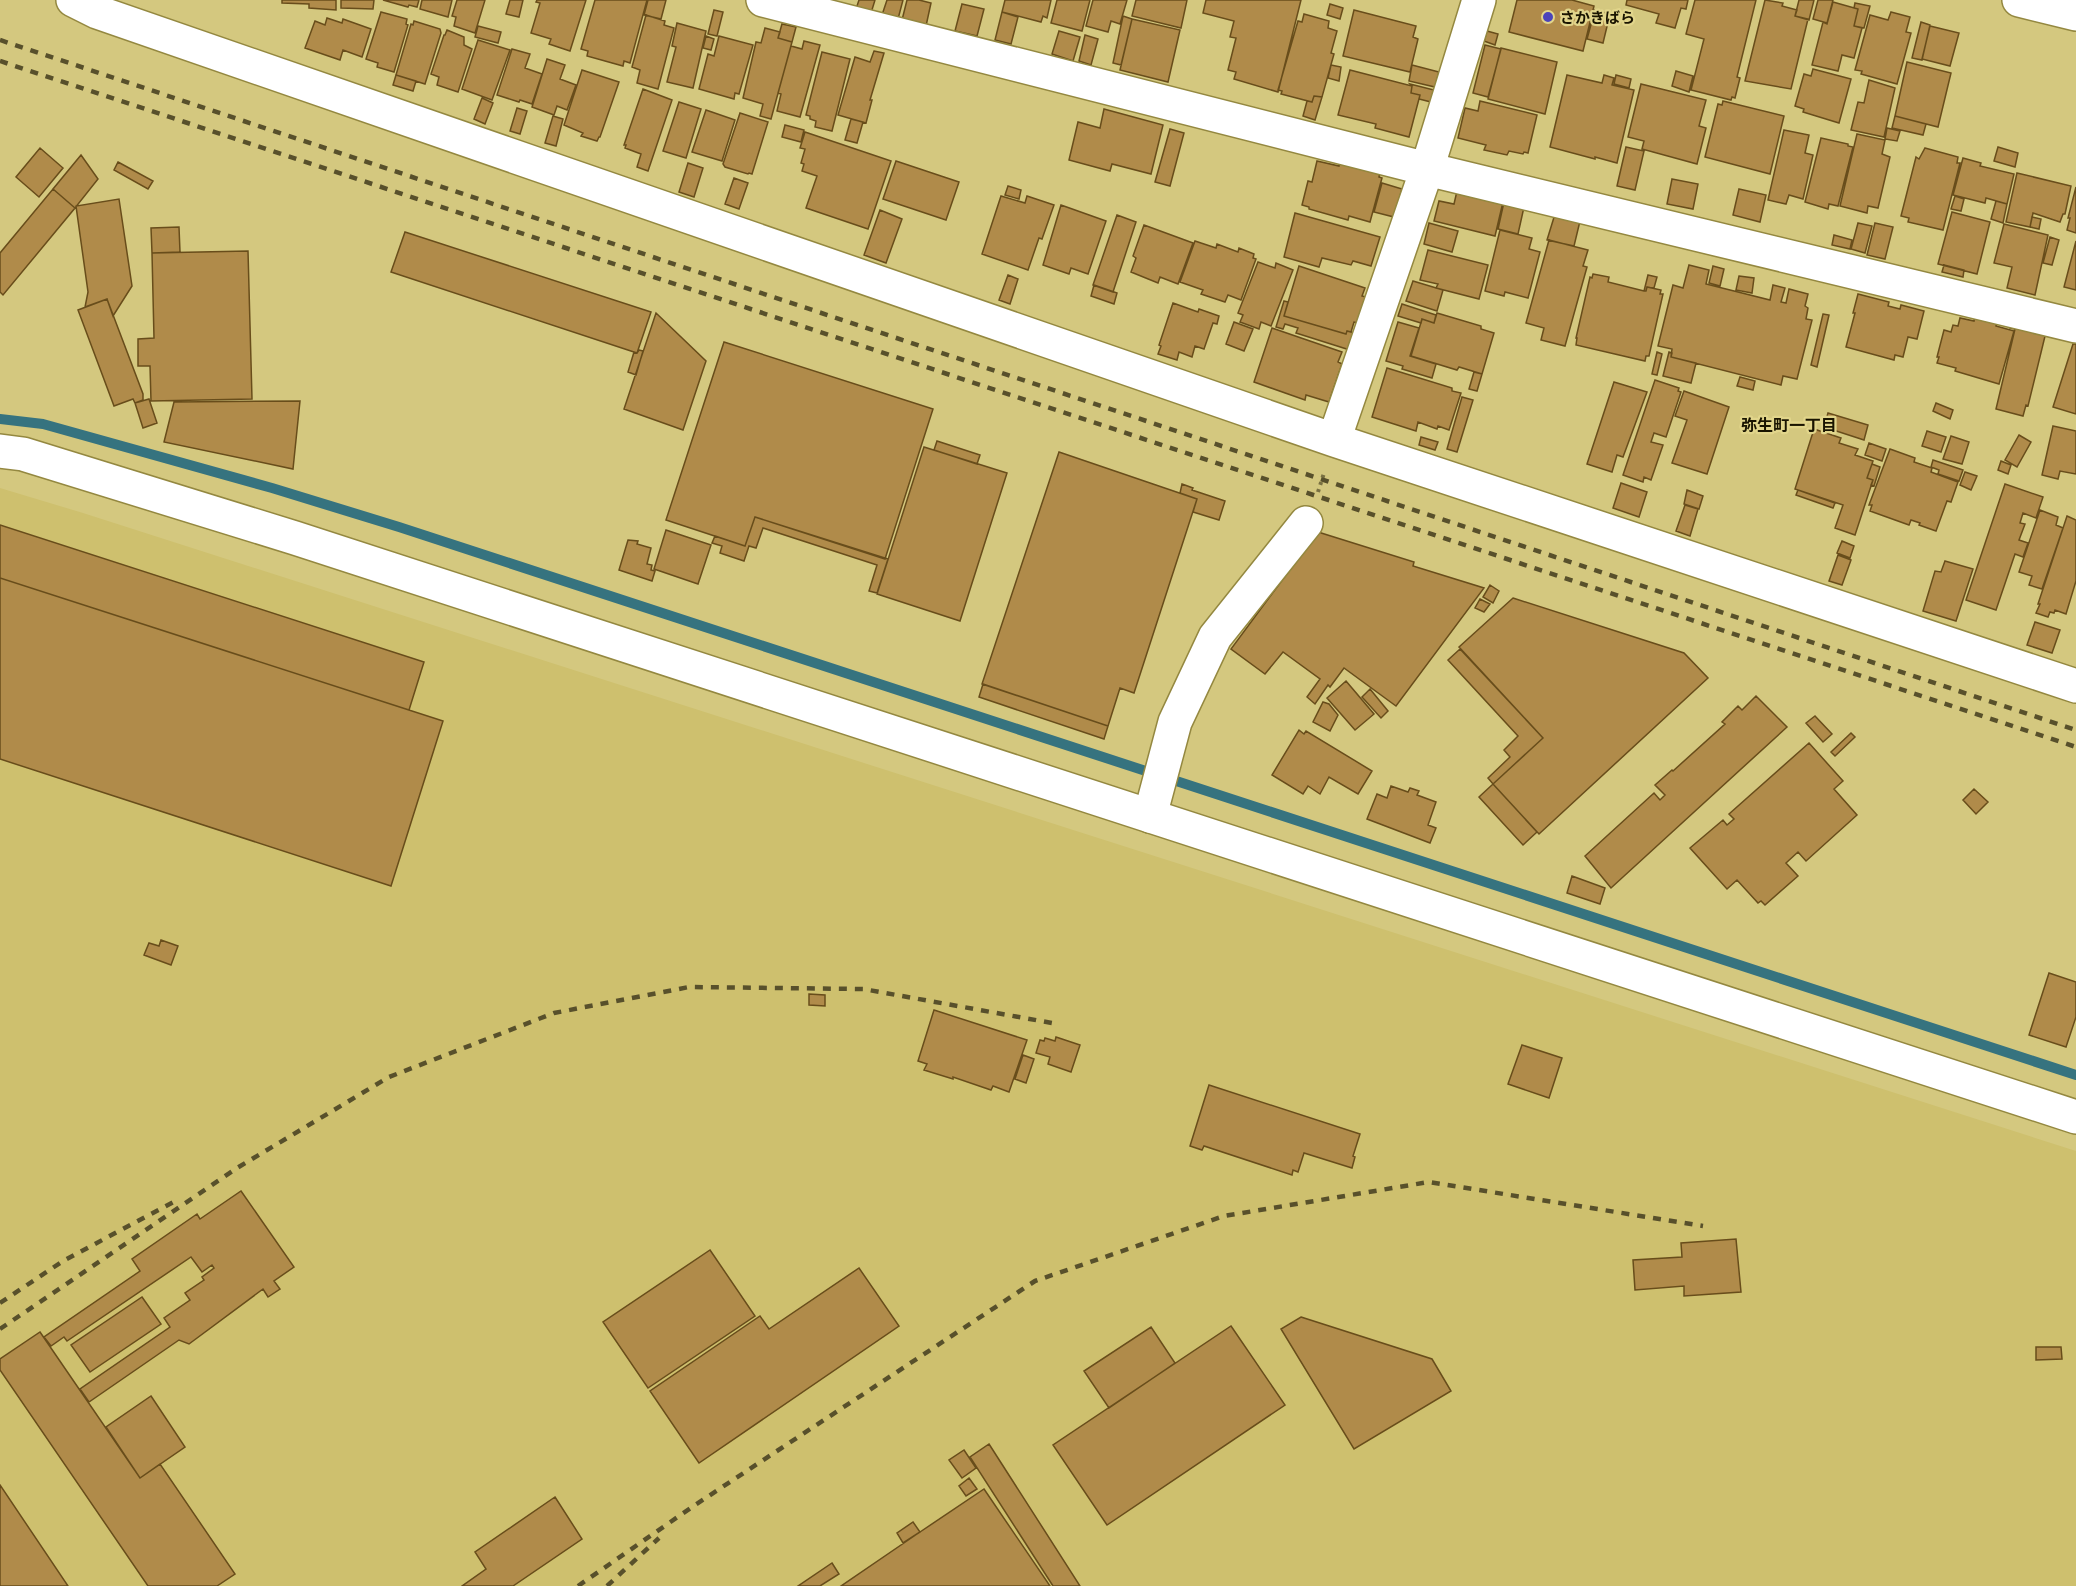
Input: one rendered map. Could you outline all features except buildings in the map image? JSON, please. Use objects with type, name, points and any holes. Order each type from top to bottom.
[{"type":"street","points":[[73,0],[97,12],[1334,440],[2076,686]]},
{"type":"street","points":[[763,0],[1427,169],[2076,326]]},
{"type":"street","points":[[1334,440],[1427,169],[1479,0]]},
{"type":"street","points":[[2019,0],[2076,14]]},
{"type":"street","points":[[0,451],[23,454],[295,538],[1157,789],[2076,1117]]},
{"type":"street","points":[[1157,789],[1175,722],[1215,637],[1306,523]]},
{"type":"path","points":[[1306,523],[1334,440]]},
{"type":"shaded area","points":[[0,488],[2076,1151],[2076,1586],[0,1586]]},
{"type":"waterway","points":[[0,419],[43,424],[272,488],[399,527],[2076,1075]]},
{"type":"railway","points":[[0,40],[2076,730]]},
{"type":"railway","points":[[0,61],[2076,747]]},
{"type":"railway","points":[[0,1329],[237,1168],[389,1077],[554,1013],[689,987],[863,989],[1052,1023]]},
{"type":"railway","points":[[578,1586],[695,1505],[1035,1281],[1224,1216],[1429,1182],[1703,1226]]},
{"type":"railway","points":[[0,1303],[63,1261],[179,1199]]},
{"type":"railway","points":[[607,1586],[659,1538]]},
{"type":"place","name":"さかきばら","points":[[1548,17]]},
{"type":"district","name":"弥生町一丁目","points":[[1789,425]]}]
